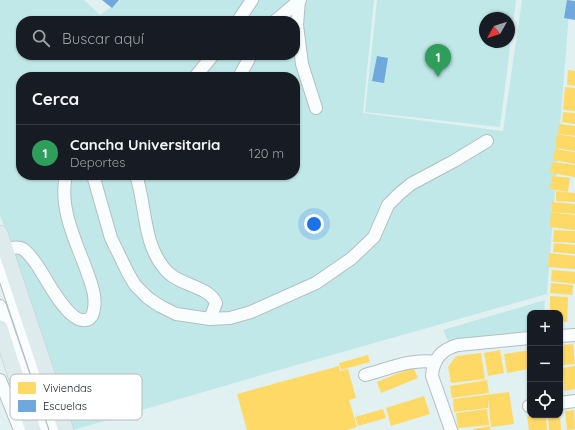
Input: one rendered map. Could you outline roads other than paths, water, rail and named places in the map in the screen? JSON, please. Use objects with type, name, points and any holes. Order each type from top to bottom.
[{"type":"main road","points":[[0,233],[47,374]]},
{"type":"main road","points":[[0,328],[15,374]]},
{"type":"main road","points":[[30,420],[33,430]]},
{"type":"main road","points":[[63,420],[66,430]]},
{"type":"street","points":[[241,16],[252,0]]},
{"type":"street","points":[[281,16],[300,0]]},
{"type":"street","points":[[298,16],[300,0]]},
{"type":"street","points":[[300,48],[302,64],[316,108]]},
{"type":"street","points":[[199,72],[209,60]]},
{"type":"street","points":[[242,72],[248,60]]},
{"type":"street","points":[[94,180],[111,238],[135,285],[148,298],[176,314],[210,319],[230,318],[251,312],[316,283],[352,258],[374,238],[388,205],[411,184],[487,141]]},
{"type":"street","points":[[6,249],[17,247],[24,250],[36,265],[61,303],[77,319],[83,321],[89,320],[93,315],[94,296],[92,284],[69,221],[65,204],[65,180]]},
{"type":"street","points":[[138,180],[152,246],[158,260],[164,269],[174,278],[213,296],[216,303],[210,319]]},
{"type":"street","points":[[0,263],[37,374]]},
{"type":"street","points":[[0,306],[23,374]]},
{"type":"street","points":[[563,336],[575,334]]},
{"type":"street","points":[[451,430],[434,384],[432,368],[439,355],[450,347],[458,345],[527,338]]},
{"type":"street","points":[[365,375],[414,361],[424,360],[435,362]]},
{"type":"street","points":[[0,380],[10,405]]},
{"type":"street","points":[[563,403],[575,401]]},
{"type":"street","points":[[16,420],[20,430]]},
{"type":"street","points":[[39,420],[42,430]]},
{"type":"street","points":[[53,420],[56,430]]},
{"type":"place","name":"Cancha Universitaria","points":[[438,77]]}]
